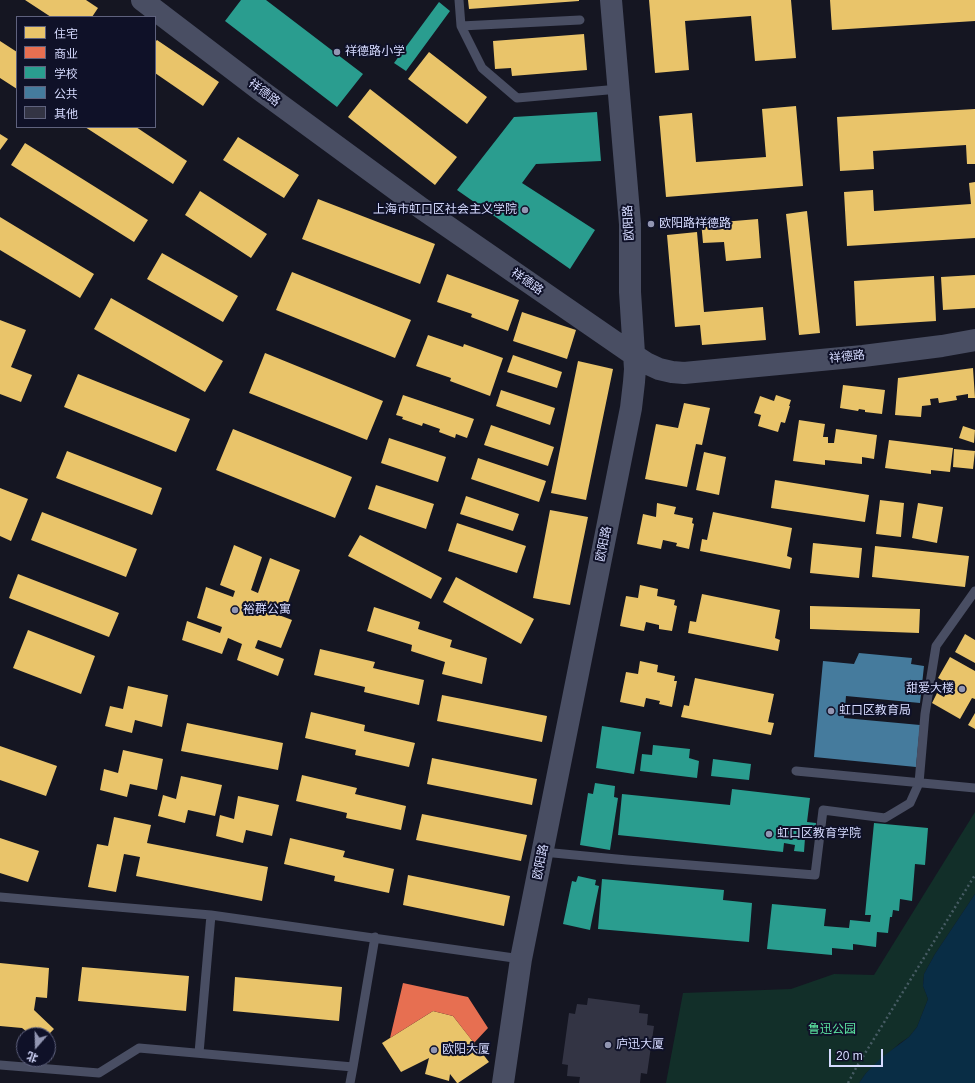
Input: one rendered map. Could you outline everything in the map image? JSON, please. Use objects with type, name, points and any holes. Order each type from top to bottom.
[{"type":"street","name":"祥德路","points":[[142,0],[260,90],[421,208],[634,355],[659,369],[684,373],[863,356],[942,346],[975,340]]},
{"type":"street","name":"欧阳路","points":[[503,1083],[521,959],[631,408],[634,382],[630,292],[630,224],[611,0]]},
{"type":"lane","points":[[459,0],[461,26],[482,68],[517,98],[619,89]]},
{"type":"lane","points":[[461,26],[580,20]]},
{"type":"lane","points":[[543,852],[815,875],[823,810],[885,818],[910,803],[919,783],[925,714],[936,646],[975,591]]},
{"type":"lane","points":[[796,771],[975,788]]},
{"type":"lane","points":[[0,897],[211,915],[375,937],[521,959]]},
{"type":"lane","points":[[199,1053],[211,915]]},
{"type":"lane","points":[[350,1083],[375,937]]},
{"type":"lane","points":[[0,1065],[99,1073],[139,1048],[353,1067]]},
{"type":"path","points":[[848,1083],[975,875]]},
{"type":"green space","name":"鲁迅公园","points":[[975,812],[975,894],[935,954],[924,974],[923,986],[928,999],[917,1027],[909,1037],[866,1073],[859,1083],[666,1083],[683,993],[791,989],[834,974],[874,975]]},
{"type":"water","points":[[975,894],[975,1083],[859,1083],[866,1073],[881,1058],[909,1037],[917,1027],[928,999],[923,986],[924,974],[935,954]]},
{"type":"building: 住宅","points":[[25,0],[86,0],[98,8],[93,16],[49,16]]},
{"type":"building: 住宅","points":[[468,0],[579,0],[579,1],[469,9]]},
{"type":"building: 住宅","points":[[649,0],[791,0],[796,58],[755,61],[751,16],[685,21],[689,70],[655,73]]},
{"type":"building: 住宅","points":[[830,0],[975,0],[975,21],[832,30]]},
{"type":"building: 住宅","points":[[584,34],[587,70],[512,76],[511,68],[495,69],[493,41]]},
{"type":"building: 住宅","points":[[157,40],[219,82],[203,106],[156,74]]},
{"type":"building: 住宅","points":[[0,41],[16,51],[16,88],[0,78]]},
{"type":"building: 住宅","points":[[429,52],[487,97],[467,124],[408,79]]},
{"type":"building: 住宅","points":[[370,89],[457,157],[435,185],[348,117]]},
{"type":"building: 住宅","points":[[796,106],[803,186],[666,197],[659,116],[692,113],[696,162],[766,157],[762,109]]},
{"type":"building: 住宅","points":[[975,109],[975,164],[967,164],[966,145],[873,151],[874,169],[840,171],[837,117]]},
{"type":"building: 住宅","points":[[87,128],[138,128],[187,161],[173,184]]},
{"type":"building: 住宅","points":[[0,134],[8,139],[0,150]]},
{"type":"building: 住宅","points":[[238,137],[299,175],[284,198],[223,160]]},
{"type":"building: 住宅","points":[[25,143],[148,220],[134,242],[11,165]]},
{"type":"building: 住宅","points":[[975,182],[975,238],[847,246],[844,192],[873,190],[874,211],[971,204],[969,183]]},
{"type":"building: 住宅","points":[[200,191],[267,234],[251,258],[185,215]]},
{"type":"building: 住宅","points":[[318,199],[435,244],[420,284],[302,239]]},
{"type":"building: 住宅","points":[[807,211],[820,333],[799,335],[786,214]]},
{"type":"building: 住宅","points":[[0,217],[94,274],[80,298],[0,250]]},
{"type":"building: 住宅","points":[[722,219],[722,222],[758,219],[761,258],[726,261],[724,242],[703,243],[701,221]]},
{"type":"building: 住宅","points":[[697,232],[704,312],[763,307],[766,340],[702,345],[700,325],[675,327],[667,235]]},
{"type":"building: 住宅","points":[[162,253],[238,296],[223,322],[147,279]]},
{"type":"building: 住宅","points":[[292,272],[411,320],[395,358],[276,310]]},
{"type":"building: 住宅","points":[[447,274],[519,300],[508,331],[471,317],[472,314],[437,302]]},
{"type":"building: 住宅","points":[[975,275],[975,308],[943,310],[941,277]]},
{"type":"building: 住宅","points":[[934,276],[936,321],[856,326],[854,281]]},
{"type":"building: 住宅","points":[[111,298],[223,361],[205,392],[94,329]]},
{"type":"building: 住宅","points":[[522,312],[576,330],[567,359],[513,341]]},
{"type":"building: 住宅","points":[[0,320],[26,330],[11,367],[32,375],[21,402],[0,394]]},
{"type":"building: 住宅","points":[[428,335],[463,347],[464,344],[503,358],[490,396],[450,381],[451,378],[416,366]]},
{"type":"building: 住宅","points":[[265,353],[383,401],[367,440],[249,393]]},
{"type":"building: 住宅","points":[[513,355],[562,372],[557,388],[507,372]]},
{"type":"building: 住宅","points":[[578,361],[613,369],[586,500],[551,493]]},
{"type":"building: 住宅","points":[[973,368],[975,398],[968,398],[968,394],[956,396],[957,400],[939,403],[938,398],[930,399],[931,405],[922,406],[921,417],[895,415],[898,378]]},
{"type":"building: 住宅","points":[[78,374],[190,419],[176,452],[64,407]]},
{"type":"building: 住宅","points":[[843,385],[885,390],[882,414],[865,412],[865,410],[859,409],[858,411],[840,408]]},
{"type":"building: 住宅","points":[[501,390],[555,408],[550,425],[496,406]]},
{"type":"building: 住宅","points":[[403,395],[474,419],[467,438],[456,434],[455,438],[439,432],[440,429],[423,423],[422,426],[402,419],[403,417],[396,415]]},
{"type":"building: 住宅","points":[[776,395],[791,400],[785,423],[781,422],[778,432],[758,426],[761,415],[754,413],[760,396],[774,401]]},
{"type":"building: 住宅","points":[[684,403],[710,408],[702,445],[696,444],[687,487],[645,479],[656,424],[678,428]]},
{"type":"building: 住宅","points":[[799,420],[825,424],[823,437],[828,437],[828,443],[834,443],[836,429],[877,435],[874,459],[862,457],[862,464],[825,460],[825,465],[793,461]]},
{"type":"building: 住宅","points":[[491,425],[554,447],[548,466],[484,445]]},
{"type":"building: 住宅","points":[[963,426],[975,430],[974,443],[959,438]]},
{"type":"building: 住宅","points":[[233,429],[352,477],[335,518],[216,470]]},
{"type":"building: 住宅","points":[[389,438],[446,457],[438,482],[381,463]]},
{"type":"building: 住宅","points":[[889,440],[953,448],[950,472],[931,470],[931,474],[885,468]]},
{"type":"building: 住宅","points":[[954,449],[975,451],[973,469],[953,467]]},
{"type":"building: 住宅","points":[[67,451],[162,488],[152,515],[56,478]]},
{"type":"building: 住宅","points":[[704,452],[726,457],[719,495],[696,490]]},
{"type":"building: 住宅","points":[[478,458],[546,481],[539,502],[471,479]]},
{"type":"building: 住宅","points":[[775,480],[869,495],[865,522],[771,508]]},
{"type":"building: 住宅","points":[[376,485],[434,504],[426,529],[368,509]]},
{"type":"building: 住宅","points":[[0,488],[28,499],[11,541],[0,536]]},
{"type":"building: 住宅","points":[[466,496],[519,514],[513,531],[460,514]]},
{"type":"building: 住宅","points":[[880,500],[904,503],[901,537],[876,534]]},
{"type":"building: 住宅","points":[[657,503],[676,507],[674,514],[693,518],[692,523],[694,524],[689,549],[676,546],[677,543],[663,540],[661,549],[637,544],[643,514],[656,517]]},
{"type":"building: 住宅","points":[[918,503],[943,507],[937,543],[912,538]]},
{"type":"building: 住宅","points":[[550,510],[588,517],[570,605],[533,598]]},
{"type":"building: 住宅","points":[[42,512],[137,549],[126,577],[31,540]]},
{"type":"building: 住宅","points":[[713,512],[792,528],[787,556],[792,558],[790,569],[700,551],[702,539],[707,540]]},
{"type":"building: 住宅","points":[[457,523],[526,546],[517,573],[448,551]]},
{"type":"building: 住宅","points":[[360,535],[442,578],[431,599],[348,556]]},
{"type":"building: 住宅","points":[[813,543],[862,548],[859,578],[810,573]]},
{"type":"building: 住宅","name":"裕群公寓","points":[[234,545],[262,557],[251,590],[258,593],[270,558],[300,570],[286,608],[274,603],[271,612],[292,620],[281,648],[258,640],[255,648],[284,659],[278,676],[237,660],[242,644],[228,638],[222,654],[182,640],[187,621],[220,633],[222,627],[197,618],[206,587],[233,597],[235,591],[220,585]]},
{"type":"building: 住宅","points":[[875,546],[969,556],[965,587],[872,577]]},
{"type":"building: 住宅","points":[[18,574],[119,613],[109,637],[9,598]]},
{"type":"building: 住宅","points":[[456,577],[534,619],[521,644],[443,602]]},
{"type":"building: 住宅","points":[[640,585],[658,589],[657,596],[675,600],[674,605],[677,606],[672,631],[659,629],[659,625],[646,622],[644,631],[620,626],[626,596],[638,598]]},
{"type":"building: 住宅","points":[[702,594],[780,610],[775,638],[780,640],[778,651],[688,633],[690,621],[696,622]]},
{"type":"building: 住宅","points":[[810,606],[920,609],[919,633],[810,629]]},
{"type":"building: 住宅","points":[[374,607],[420,622],[418,629],[452,640],[450,647],[487,658],[482,684],[442,674],[445,662],[411,651],[412,645],[367,631]]},
{"type":"building: 住宅","points":[[28,630],[95,656],[81,694],[13,668]]},
{"type":"building: 住宅","name":"甜爱大楼","points":[[965,634],[975,640],[975,663],[955,652]]},
{"type":"building: 住宅","points":[[320,649],[375,662],[373,668],[424,680],[419,705],[364,692],[365,687],[314,675]]},
{"type":"building: 住宅","name":"甜爱大楼","points":[[950,657],[975,671],[975,699],[972,698],[960,719],[932,703],[937,693],[944,697],[951,685],[938,678]]},
{"type":"building: 住宅","points":[[640,661],[658,665],[657,672],[675,676],[674,681],[677,681],[672,707],[659,704],[660,701],[646,698],[644,707],[620,702],[626,672],[638,674]]},
{"type":"building: 住宅","points":[[695,678],[774,694],[768,722],[774,723],[771,735],[681,717],[684,705],[689,706]]},
{"type":"building: 住宅","points":[[128,686],[168,695],[162,727],[135,720],[132,733],[105,726],[110,706],[123,709]]},
{"type":"building: 住宅","points":[[442,695],[547,716],[542,742],[437,721]]},
{"type":"building: 住宅","points":[[311,712],[365,725],[364,731],[415,743],[409,767],[355,755],[356,750],[305,738]]},
{"type":"building: 住宅","name":"甜爱大楼","points":[[975,713],[975,729],[968,725]]},
{"type":"building: 住宅","points":[[187,723],[283,743],[278,770],[181,751]]},
{"type":"building: 住宅","points":[[0,746],[57,766],[46,796],[0,780]]},
{"type":"building: 住宅","points":[[123,750],[163,759],[157,790],[130,784],[127,797],[100,790],[104,769],[118,773]]},
{"type":"building: 住宅","points":[[432,758],[537,779],[532,805],[427,784]]},
{"type":"building: 住宅","points":[[302,775],[357,788],[355,794],[406,806],[401,830],[346,818],[347,813],[296,801]]},
{"type":"building: 住宅","points":[[181,776],[222,785],[215,816],[188,810],[185,823],[158,816],[163,795],[176,799]]},
{"type":"building: 住宅","points":[[238,796],[279,805],[272,836],[246,830],[243,843],[216,836],[220,815],[234,819]]},
{"type":"building: 住宅","points":[[422,814],[527,835],[521,861],[416,840]]},
{"type":"building: 住宅","points":[[114,817],[151,825],[147,843],[268,867],[262,901],[136,876],[140,857],[124,854],[116,892],[88,887],[97,844],[108,846]]},
{"type":"building: 住宅","points":[[0,838],[39,851],[28,882],[0,873]]},
{"type":"building: 住宅","points":[[290,838],[345,851],[343,857],[394,869],[389,893],[334,881],[335,876],[284,864]]},
{"type":"building: 住宅","points":[[408,875],[510,896],[504,926],[403,905]]},
{"type":"building: 住宅","points":[[0,963],[49,968],[47,998],[36,997],[34,1010],[52,1027],[0,1026]]},
{"type":"building: 住宅","points":[[82,967],[189,976],[186,1011],[78,1001]]},
{"type":"building: 住宅","points":[[235,977],[342,987],[339,1021],[233,1011]]},
{"type":"building: 住宅","name":"欧阳大厦","points":[[433,1011],[453,1016],[489,1062],[458,1083],[450,1074],[449,1081],[425,1074],[429,1058],[401,1072],[382,1043]]},
{"type":"building: 商业","points":[[403,983],[468,997],[488,1028],[474,1043],[453,1016],[433,1011],[390,1038]]},
{"type":"building: 学校","points":[[241,0],[266,0],[363,74],[337,107],[225,21]]},
{"type":"building: 学校","points":[[439,2],[450,11],[406,71],[394,63]]},
{"type":"building: 学校","name":"上海市虹口区社会主义学院","points":[[597,112],[601,161],[536,164],[522,183],[595,230],[570,269],[457,190],[514,117]]},
{"type":"building: 学校","points":[[602,726],[641,732],[634,774],[596,768]]},
{"type":"building: 学校","points":[[653,745],[690,749],[689,758],[699,761],[697,778],[640,771],[642,754],[652,755]]},
{"type":"building: 学校","points":[[713,759],[751,764],[749,780],[711,776]]},
{"type":"building: 学校","points":[[595,783],[615,786],[614,797],[618,798],[610,850],[580,845],[588,793],[593,794]]},
{"type":"building: 学校","points":[[732,789],[810,798],[807,822],[816,823],[814,839],[805,838],[804,852],[794,851],[795,845],[784,843],[783,852],[618,835],[622,794],[730,805]]},
{"type":"building: 学校","points":[[874,823],[928,828],[925,865],[915,864],[912,901],[900,899],[899,911],[893,910],[892,917],[890,917],[888,933],[877,932],[876,947],[853,944],[853,950],[832,948],[832,955],[767,949],[772,904],[826,909],[824,926],[849,928],[850,920],[870,922],[871,915],[865,915]]},
{"type":"building: 学校","points":[[578,876],[596,880],[595,885],[599,886],[590,930],[563,924],[572,881],[576,882]]},
{"type":"building: 学校","points":[[602,879],[724,890],[723,900],[752,903],[749,942],[598,929]]},
{"type":"building: 公共","name":"虹口区教育局","points":[[859,653],[912,658],[911,664],[924,666],[920,703],[846,696],[844,718],[920,725],[916,767],[814,757],[823,661],[854,664]]},
{"type":"building: 其他","name":"庐迅大厦","points":[[588,998],[640,1005],[639,1013],[648,1014],[647,1025],[654,1026],[647,1074],[641,1073],[640,1083],[579,1083],[580,1077],[567,1076],[568,1065],[562,1064],[569,1013],[575,1014],[577,1004],[587,1005]]},
{"type":"place","name":"祥德路小学","points":[[337,52]]},
{"type":"place","name":"上海市虹口区社会主义学院","points":[[525,210]]},
{"type":"place","name":"欧阳路祥德路","points":[[651,224]]},
{"type":"place","name":"裕群公寓","points":[[235,610]]},
{"type":"place","name":"甜爱大楼","points":[[962,689]]},
{"type":"place","name":"虹口区教育局","points":[[831,711]]},
{"type":"place","name":"虹口区教育学院","points":[[769,834]]},
{"type":"place","name":"庐迅大厦","points":[[608,1045]]},
{"type":"place","name":"欧阳大厦","points":[[434,1050]]}]
